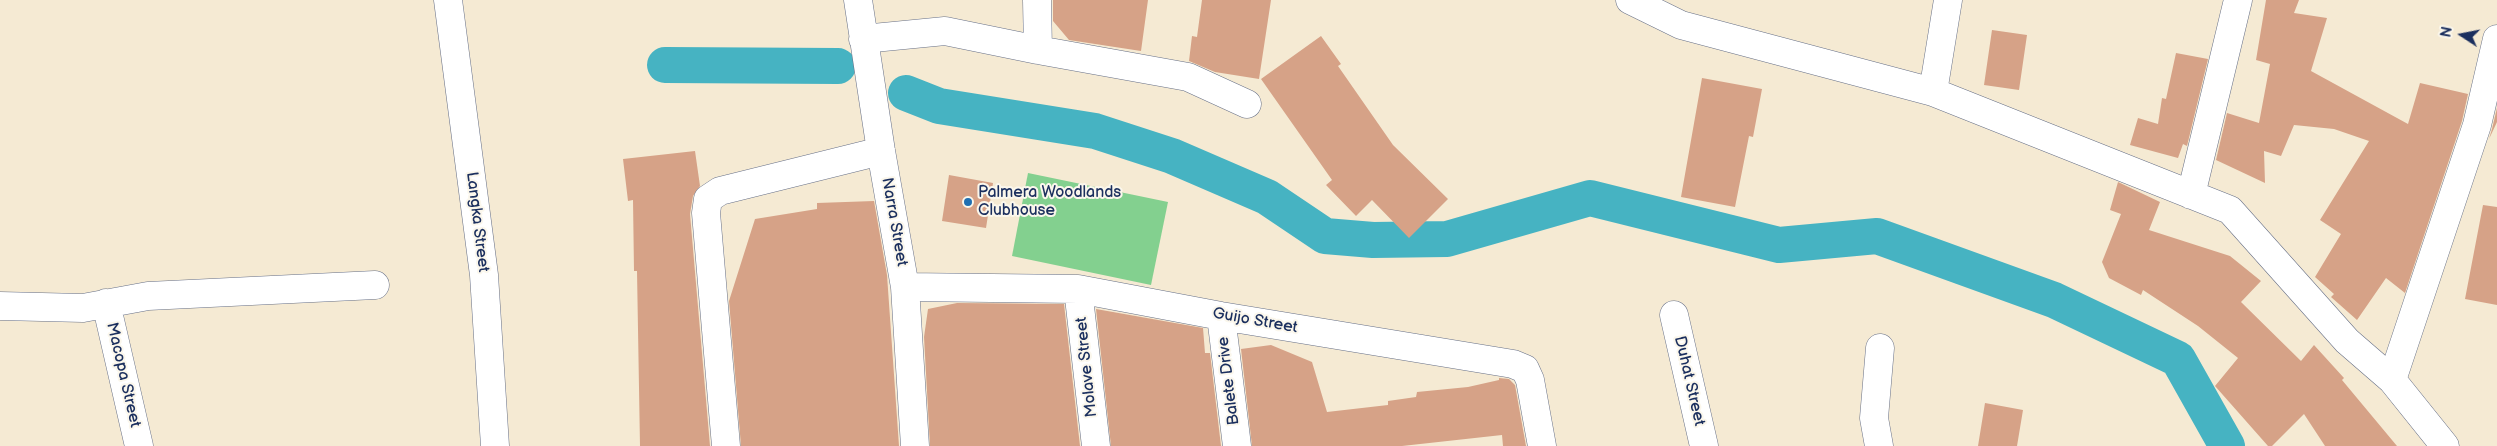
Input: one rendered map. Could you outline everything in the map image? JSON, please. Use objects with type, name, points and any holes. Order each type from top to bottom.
[{"type":"street","name":"Langka Street","points":[[448,0],[484,275],[495,446]]},
{"type":"street","name":"Narra Street","points":[[858,0],[881,150],[906,286],[915,446]]},
{"type":"street","points":[[1037,0],[1038,50]]},
{"type":"street","points":[[1630,0],[1682,12],[1934,92],[2230,210],[2347,341],[2392,380],[2445,446]]},
{"type":"street","points":[[1934,92],[1948,0]]},
{"type":"street","points":[[2191,195],[2238,0]]},
{"type":"street","points":[[863,40],[944,30],[1038,50],[1188,77],[1247,104]]},
{"type":"street","points":[[2392,380],[2476,126],[2497,39]]},
{"type":"street","points":[[726,446],[706,212],[708,199],[720,192],[881,150]]},
{"type":"street","points":[[0,306],[83,308],[148,296],[207,291],[375,285]]},
{"type":"street","name":"Guijo Street","points":[[906,286],[1078,289],[1221,316],[1513,364],[1524,369],[1530,380],[1542,446]]},
{"type":"street","name":"Molave Street","points":[[1078,289],[1096,446]]},
{"type":"street","name":"Macopa Street","points":[[106,303],[139,446]]},
{"type":"street","name":"Duhat Street","points":[[1674,315],[1704,446]]},
{"type":"street","name":"Balete Drive","points":[[1221,316],[1237,446]]},
{"type":"street","points":[[1879,446],[1874,418],[1880,348]]},
{"type":"green space","points":[[1028,173],[1168,202],[1151,285],[1012,256]]},
{"type":"building","points":[[1053,0],[1148,0],[1141,51],[1069,40],[1053,21]]},
{"type":"building","points":[[1202,0],[1271,0],[1259,79],[1215,72],[1189,61],[1192,36],[1197,37]]},
{"type":"building","points":[[2266,0],[2299,0],[2294,13],[2327,18],[2311,71],[2408,124],[2420,83],[2468,94],[2462,121],[2405,293],[2386,278],[2357,320],[2331,297],[2334,294],[2315,277],[2341,234],[2320,220],[2369,141],[2334,129],[2294,125],[2281,156],[2264,151],[2265,183],[2216,160],[2227,113],[2259,123],[2270,64],[2256,60]]},
{"type":"building","points":[[1992,30],[2027,35],[2019,90],[1984,85]]},
{"type":"building","points":[[1321,36],[1341,64],[1338,66],[1393,145],[1448,199],[1409,238],[1372,200],[1356,216],[1326,185],[1332,180],[1261,79]]},
{"type":"building","points":[[2176,53],[2208,59],[2187,146],[2183,144],[2178,158],[2130,145],[2138,118],[2158,124],[2162,98],[2166,99]]},
{"type":"building","points":[[1702,78],[1762,89],[1753,137],[1749,136],[1735,207],[1681,197]]},
{"type":"building","points":[[2497,108],[2497,122],[2489,139],[2492,129]]},
{"type":"building","points":[[695,151],[700,186],[693,196],[690,214],[710,446],[640,446],[637,271],[634,271],[633,200],[628,201],[623,159]]},
{"type":"building","name":"Palmera Woodlands Clubhouse","points":[[949,175],[993,183],[986,228],[942,221]]},
{"type":"building","points":[[2118,182],[2160,202],[2149,230],[2230,256],[2261,281],[2241,302],[2301,361],[2314,345],[2344,378],[2342,380],[2397,446],[2325,446],[2304,414],[2272,446],[2268,446],[2215,386],[2238,358],[2198,326],[2143,290],[2141,295],[2109,278],[2102,262],[2121,214],[2110,210]]},
{"type":"building","points":[[874,201],[887,275],[899,446],[741,446],[729,301],[755,219],[817,209],[817,203]]},
{"type":"building","points":[[2483,205],[2497,207],[2497,305],[2465,299]]},
{"type":"building","points":[[957,303],[1064,304],[1080,446],[930,446],[924,337],[928,309]]},
{"type":"building","points":[[1096,309],[1203,328],[1205,353],[1210,353],[1221,446],[1111,446]]},
{"type":"building","points":[[1271,345],[1312,362],[1327,412],[1388,405],[1388,401],[1416,397],[1417,392],[1468,387],[1499,380],[1499,378],[1509,379],[1515,385],[1526,446],[1503,446],[1502,435],[1402,446],[1252,446],[1241,349]]},
{"type":"building","points":[[1985,403],[2023,410],[2017,446],[1978,446]]},
{"type":"waterway","points":[[665,65],[838,66]]},
{"type":"waterway","points":[[906,93],[939,106],[1095,131],[1172,156],[1267,197],[1325,236],[1373,240],[1447,239],[1590,198],[1779,245],[1877,236],[2054,300],[2178,359],[2227,446]]},
{"type":"place","name":"Palmera Woodlands Clubhouse","points":[[968,202]]}]
